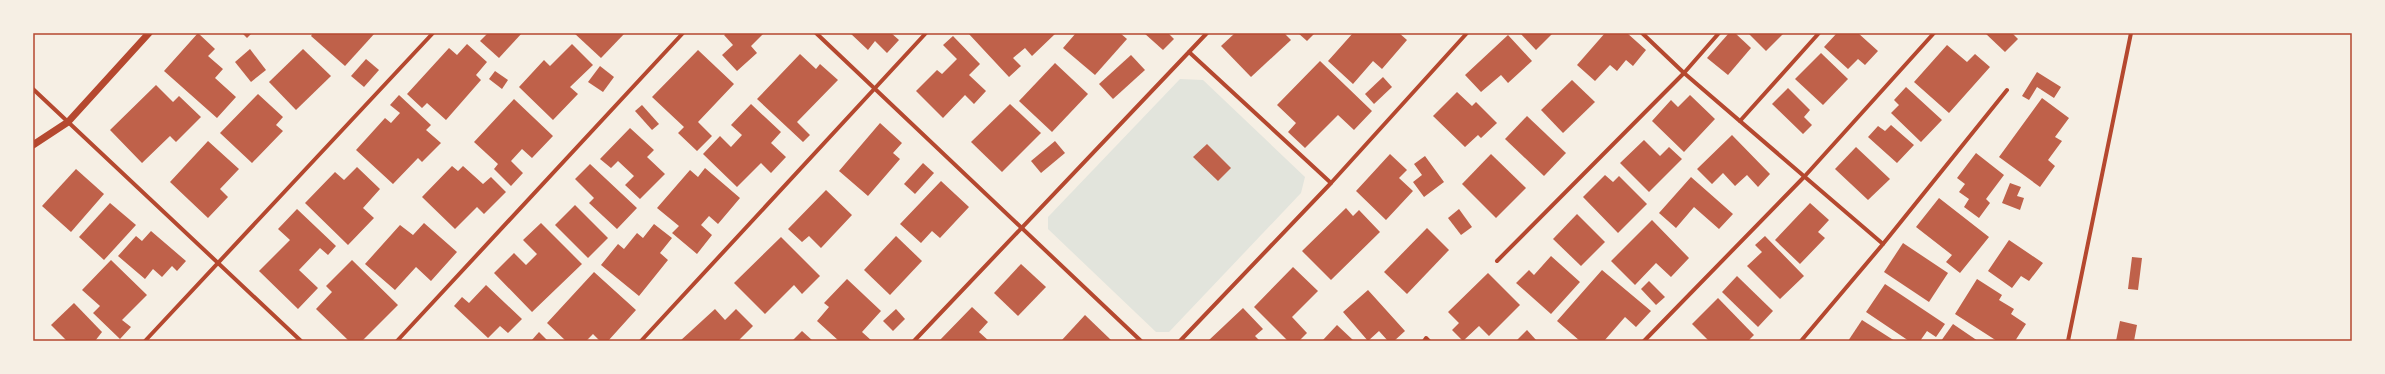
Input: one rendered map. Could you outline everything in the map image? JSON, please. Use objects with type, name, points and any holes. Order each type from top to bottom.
[{"type":"street","points":[[33,145],[68,122],[149,33]]},
{"type":"street","points":[[145,341],[433,33]]},
{"type":"street","points":[[397,341],[683,33]]},
{"type":"street","points":[[816,33],[1141,341]]},
{"type":"street","points":[[641,341],[926,33]]},
{"type":"street","points":[[914,341],[1207,33]]},
{"type":"street","points":[[1180,341],[1330,183],[1467,33]]},
{"type":"street","points":[[1642,33],[1684,73],[1883,244]]},
{"type":"street","points":[[1497,262],[1684,73],[1719,33]]},
{"type":"street","points":[[1740,121],[1819,33]]},
{"type":"street","points":[[1644,341],[1804,177],[1934,33]]},
{"type":"street","points":[[2068,341],[2131,33]]},
{"type":"street","points":[[1189,52],[1330,183]]},
{"type":"street","points":[[33,89],[301,341]]},
{"type":"street","points":[[1800,341],[1883,244],[2007,90]]},
{"type":"street","points":[[1424,341],[1426,338],[1429,341]]},
{"type":"shaded area","points":[[1180,79],[1203,80],[1305,177],[1301,193],[1169,332],[1156,332],[1048,229],[1048,217]]},
{"type":"building","points":[[198,33],[215,49],[208,56],[223,69],[215,78],[236,97],[217,118],[164,71]]},
{"type":"building","points":[[242,33],[252,33],[247,38]]},
{"type":"building","points":[[313,33],[375,33],[345,66],[311,36]]},
{"type":"building","points":[[488,33],[522,33],[499,58],[480,41]]},
{"type":"building","points":[[574,33],[625,33],[601,58]]},
{"type":"building","points":[[727,33],[764,33],[751,46],[757,53],[737,71],[722,55],[733,45],[724,35]]},
{"type":"building","points":[[850,33],[891,33],[899,40],[887,53],[875,41],[868,50]]},
{"type":"building","points":[[968,33],[1055,34],[1032,56],[1025,48],[1013,58],[1021,66],[1009,77]]},
{"type":"building","points":[[1076,33],[1120,33],[1127,39],[1095,75],[1063,48]]},
{"type":"building","points":[[1144,33],[1168,33],[1174,39],[1163,50]]},
{"type":"building","points":[[1235,33],[1284,33],[1291,40],[1251,77],[1221,46]]},
{"type":"building","points":[[1298,33],[1315,33],[1307,41]]},
{"type":"building","points":[[1353,33],[1399,33],[1407,40],[1382,69],[1373,61],[1353,84],[1328,61]]},
{"type":"building","points":[[1520,33],[1553,33],[1536,50]]},
{"type":"building","points":[[1605,33],[1627,33],[1646,50],[1633,66],[1626,60],[1617,71],[1610,65],[1595,81],[1577,65]]},
{"type":"building","points":[[1729,33],[1735,33],[1751,48],[1728,75],[1707,58]]},
{"type":"building","points":[[1748,33],[1784,33],[1766,51]]},
{"type":"building","points":[[1837,33],[1858,33],[1878,51],[1865,65],[1858,59],[1848,69],[1824,47]]},
{"type":"building","points":[[1985,33],[2012,33],[2018,39],[2005,52]]},
{"type":"building","points":[[1508,35],[1532,61],[1508,83],[1501,75],[1481,92],[1465,75]]},
{"type":"building","points":[[953,36],[980,64],[969,75],[986,91],[974,104],[965,95],[943,118],[916,91],[937,70],[942,74],[957,59],[943,45]]},
{"type":"building","points":[[467,44],[487,62],[476,75],[481,80],[446,120],[427,103],[422,108],[407,94],[449,48],[457,55]]},
{"type":"building","points":[[572,44],[593,65],[570,87],[578,94],[553,120],[519,87],[544,60],[550,66]]},
{"type":"building","points":[[1947,45],[1967,62],[1975,54],[1990,67],[1949,113],[1914,82]]},
{"type":"building","points":[[250,49],[266,70],[251,82],[235,62]]},
{"type":"building","points":[[303,49],[331,76],[296,110],[269,82]]},
{"type":"building","points":[[698,50],[734,84],[698,122],[712,136],[697,151],[678,133],[684,127],[652,97]]},
{"type":"building","points":[[1821,53],[1848,79],[1823,105],[1795,79]]},
{"type":"building","points":[[800,54],[816,69],[820,64],[838,80],[797,122],[810,135],[803,142],[757,99]]},
{"type":"building","points":[[1131,55],[1145,70],[1113,99],[1099,84]]},
{"type":"building","points":[[366,59],[379,70],[364,87],[351,76]]},
{"type":"building","points":[[1320,61],[1372,111],[1354,130],[1338,115],[1305,148],[1288,132],[1296,123],[1277,105]]},
{"type":"building","points":[[1055,63],[1088,94],[1052,132],[1019,101]]},
{"type":"building","points":[[600,66],[614,77],[603,92],[588,82]]},
{"type":"building","points":[[495,71],[508,80],[502,89],[489,79]]},
{"type":"building","points":[[2037,72],[2061,87],[2054,98],[2037,87],[2029,100],[2022,96]]},
{"type":"building","points":[[1383,77],[1392,87],[1374,104],[1365,94]]},
{"type":"building","points":[[1572,80],[1595,102],[1563,133],[1541,110]]},
{"type":"building","points":[[156,85],[173,102],[179,96],[201,117],[176,142],[170,136],[142,163],[110,130]]},
{"type":"building","points":[[1906,87],[1942,120],[1921,142],[1891,113],[1899,105],[1894,100]]},
{"type":"building","points":[[1788,88],[1810,110],[1804,117],[1812,125],[1803,134],[1772,104]]},
{"type":"building","points":[[1457,92],[1472,106],[1476,102],[1497,123],[1481,138],[1478,135],[1465,147],[1433,116]]},
{"type":"building","points":[[258,94],[283,117],[276,125],[283,131],[252,163],[220,133]]},
{"type":"building","points":[[399,95],[431,125],[426,130],[441,143],[422,162],[418,158],[393,184],[356,150],[385,118],[391,123],[400,113],[390,105]]},
{"type":"building","points":[[1690,95],[1715,119],[1684,152],[1652,121],[1671,100],[1678,107]]},
{"type":"building","points":[[2042,98],[2069,118],[2055,137],[2062,141],[2048,160],[2055,166],[2040,187],[1999,157]]},
{"type":"building","points":[[514,99],[553,136],[532,158],[522,149],[511,161],[523,173],[511,186],[494,169],[498,164],[474,142]]},
{"type":"building","points":[[751,104],[781,132],[771,143],[786,157],[771,173],[761,163],[737,187],[703,154],[720,136],[731,147],[742,135],[731,125]]},
{"type":"building","points":[[1010,104],[1041,133],[1002,172],[971,142]]},
{"type":"building","points":[[642,105],[659,124],[652,130],[635,111]]},
{"type":"building","points":[[1527,116],[1566,153],[1544,176],[1505,139]]},
{"type":"building","points":[[880,123],[902,143],[893,153],[900,159],[868,196],[839,171]]},
{"type":"building","points":[[1891,125],[1914,145],[1897,163],[1868,137],[1878,126],[1885,131]]},
{"type":"building","points":[[630,128],[654,150],[647,157],[665,174],[640,199],[625,185],[634,176],[618,161],[611,168],[600,159]]},
{"type":"building","points":[[1732,135],[1770,174],[1758,187],[1747,175],[1735,186],[1723,173],[1712,184],[1697,169]]},
{"type":"building","points":[[1644,140],[1660,156],[1669,147],[1682,159],[1649,192],[1620,163]]},
{"type":"building","points":[[208,141],[239,169],[220,189],[228,197],[208,218],[170,182]]},
{"type":"building","points":[[1055,141],[1065,153],[1041,173],[1031,161]]},
{"type":"building","points":[[1207,144],[1231,168],[1218,181],[1193,157]]},
{"type":"building","points":[[1856,147],[1890,179],[1868,200],[1835,169]]},
{"type":"building","points":[[1976,153],[2004,175],[1986,199],[1990,203],[1979,218],[1964,207],[1969,199],[1959,192],[1965,184],[1957,178]]},
{"type":"building","points":[[1390,154],[1407,170],[1399,178],[1413,191],[1386,220],[1356,191]]},
{"type":"building","points":[[1491,154],[1526,188],[1496,218],[1462,184]]},
{"type":"building","points":[[1425,156],[1444,182],[1424,197],[1413,182],[1422,175],[1414,164]]},
{"type":"building","points":[[923,163],[934,173],[915,194],[904,184]]},
{"type":"building","points":[[590,164],[637,208],[617,229],[589,203],[594,198],[575,179]]},
{"type":"building","points":[[452,166],[458,171],[463,166],[483,184],[491,177],[506,192],[484,214],[477,207],[455,229],[422,197]]},
{"type":"building","points":[[357,167],[380,189],[363,208],[374,218],[348,245],[305,203],[335,172],[344,180]]},
{"type":"building","points":[[705,168],[740,198],[718,224],[709,216],[701,225],[712,235],[697,254],[672,233],[679,226],[657,208],[690,170],[698,177]]},
{"type":"building","points":[[76,169],[104,194],[71,232],[42,206]]},
{"type":"building","points":[[1605,175],[1613,182],[1619,176],[1647,204],[1618,233],[1583,197]]},
{"type":"building","points":[[1691,177],[1733,214],[1719,229],[1694,207],[1676,228],[1659,213]]},
{"type":"building","points":[[941,181],[969,207],[940,238],[932,231],[921,243],[900,224]]},
{"type":"building","points":[[2010,183],[2021,187],[2017,196],[2024,198],[2020,210],[2002,203]]},
{"type":"building","points":[[826,190],[852,215],[821,248],[809,236],[802,242],[788,229]]},
{"type":"building","points":[[1939,198],[1989,237],[1960,273],[1946,262],[1952,255],[1916,227]]},
{"type":"building","points":[[110,203],[136,225],[104,260],[79,237]]},
{"type":"building","points":[[1810,203],[1829,220],[1818,232],[1825,238],[1800,264],[1775,240]]},
{"type":"building","points":[[575,205],[608,238],[588,258],[555,225]]},
{"type":"building","points":[[1346,208],[1353,216],[1359,210],[1380,232],[1331,280],[1302,251]]},
{"type":"building","points":[[297,209],[336,246],[328,255],[320,248],[299,270],[318,288],[298,309],[259,271],[290,240],[278,229]]},
{"type":"building","points":[[1459,209],[1472,227],[1461,235],[1448,218]]},
{"type":"building","points":[[1577,214],[1605,242],[1581,266],[1553,239]]},
{"type":"building","points":[[1652,220],[1689,258],[1671,277],[1656,263],[1635,285],[1611,261]]},
{"type":"building","points":[[424,223],[457,252],[431,281],[416,267],[395,290],[365,264],[400,225],[413,235]]},
{"type":"building","points":[[541,223],[582,264],[532,312],[494,273],[514,253],[526,265],[537,254],[523,240]]},
{"type":"building","points":[[654,224],[672,238],[660,253],[668,260],[639,296],[601,265],[618,244],[624,249],[637,233],[643,238]]},
{"type":"building","points":[[1427,228],[1449,250],[1407,294],[1384,272]]},
{"type":"building","points":[[151,231],[186,261],[177,271],[172,266],[162,277],[153,269],[145,279],[118,256],[136,236],[142,241]]},
{"type":"building","points":[[896,236],[922,261],[890,295],[864,270]]},
{"type":"building","points":[[1765,236],[1804,276],[1780,299],[1747,266],[1762,252],[1755,245]]},
{"type":"building","points":[[781,237],[820,276],[802,294],[794,285],[765,314],[734,283]]},
{"type":"building","points":[[2009,240],[2043,263],[2029,281],[2021,276],[2012,288],[1988,271]]},
{"type":"building","points":[[1903,243],[1948,273],[1929,302],[1884,272]]},
{"type":"building","points":[[1551,256],[1580,282],[1551,314],[1516,283],[1529,270],[1534,275]]},
{"type":"building","points":[[2132,257],[2142,258],[2138,290],[2128,289]]},
{"type":"building","points":[[111,260],[147,295],[122,320],[131,327],[120,339],[93,313],[100,306],[82,290]]},
{"type":"building","points":[[352,260],[398,305],[362,341],[349,341],[316,309],[332,292],[326,286]]},
{"type":"building","points":[[1021,264],[1046,287],[1018,316],[994,293]]},
{"type":"building","points":[[1293,267],[1318,291],[1292,317],[1307,333],[1299,341],[1288,341],[1254,307]]},
{"type":"building","points":[[1602,270],[1651,311],[1636,327],[1625,317],[1604,341],[1580,341],[1557,321]]},
{"type":"building","points":[[594,272],[636,310],[608,341],[600,341],[593,334],[586,341],[566,341],[547,323]]},
{"type":"building","points":[[1488,273],[1520,305],[1489,336],[1479,326],[1463,341],[1452,330],[1459,323],[1448,312]]},
{"type":"building","points":[[1737,276],[1773,311],[1758,327],[1722,292]]},
{"type":"building","points":[[847,279],[881,311],[862,332],[872,341],[839,341],[817,321],[829,307],[824,303]]},
{"type":"building","points":[[1977,279],[2002,295],[1999,300],[2014,309],[2011,314],[2026,324],[2015,341],[1997,341],[1955,314]]},
{"type":"building","points":[[1649,281],[1665,297],[1656,305],[1641,289]]},
{"type":"building","points":[[1885,284],[1945,324],[1936,337],[1927,331],[1920,341],[1909,341],[1866,312]]},
{"type":"building","points":[[486,285],[522,319],[508,333],[500,326],[488,338],[454,306],[462,297],[469,303]]},
{"type":"building","points":[[1368,290],[1405,331],[1394,341],[1388,341],[1379,331],[1368,341],[1343,312]]},
{"type":"building","points":[[1718,298],[1754,335],[1748,341],[1709,341],[1692,324]]},
{"type":"building","points":[[74,303],[102,332],[95,341],[67,341],[51,325]]},
{"type":"building","points":[[972,307],[988,322],[979,332],[989,341],[939,341]]},
{"type":"building","points":[[1243,308],[1263,329],[1255,336],[1260,341],[1208,341]]},
{"type":"building","points":[[715,309],[725,320],[736,309],[753,326],[738,341],[680,341]]},
{"type":"building","points":[[896,309],[905,319],[893,331],[883,321]]},
{"type":"building","points":[[1085,315],[1111,340],[1061,341]]},
{"type":"building","points":[[1862,320],[1895,341],[1848,341]]},
{"type":"building","points":[[2120,321],[2137,325],[2134,341],[2116,341]]},
{"type":"building","points":[[1953,324],[1978,341],[1941,341]]},
{"type":"building","points":[[1337,325],[1354,341],[1322,341]]},
{"type":"building","points":[[1527,330],[1537,341],[1516,341]]},
{"type":"building","points":[[802,331],[813,341],[792,341]]},
{"type":"building","points":[[539,332],[548,341],[531,341]]}]
